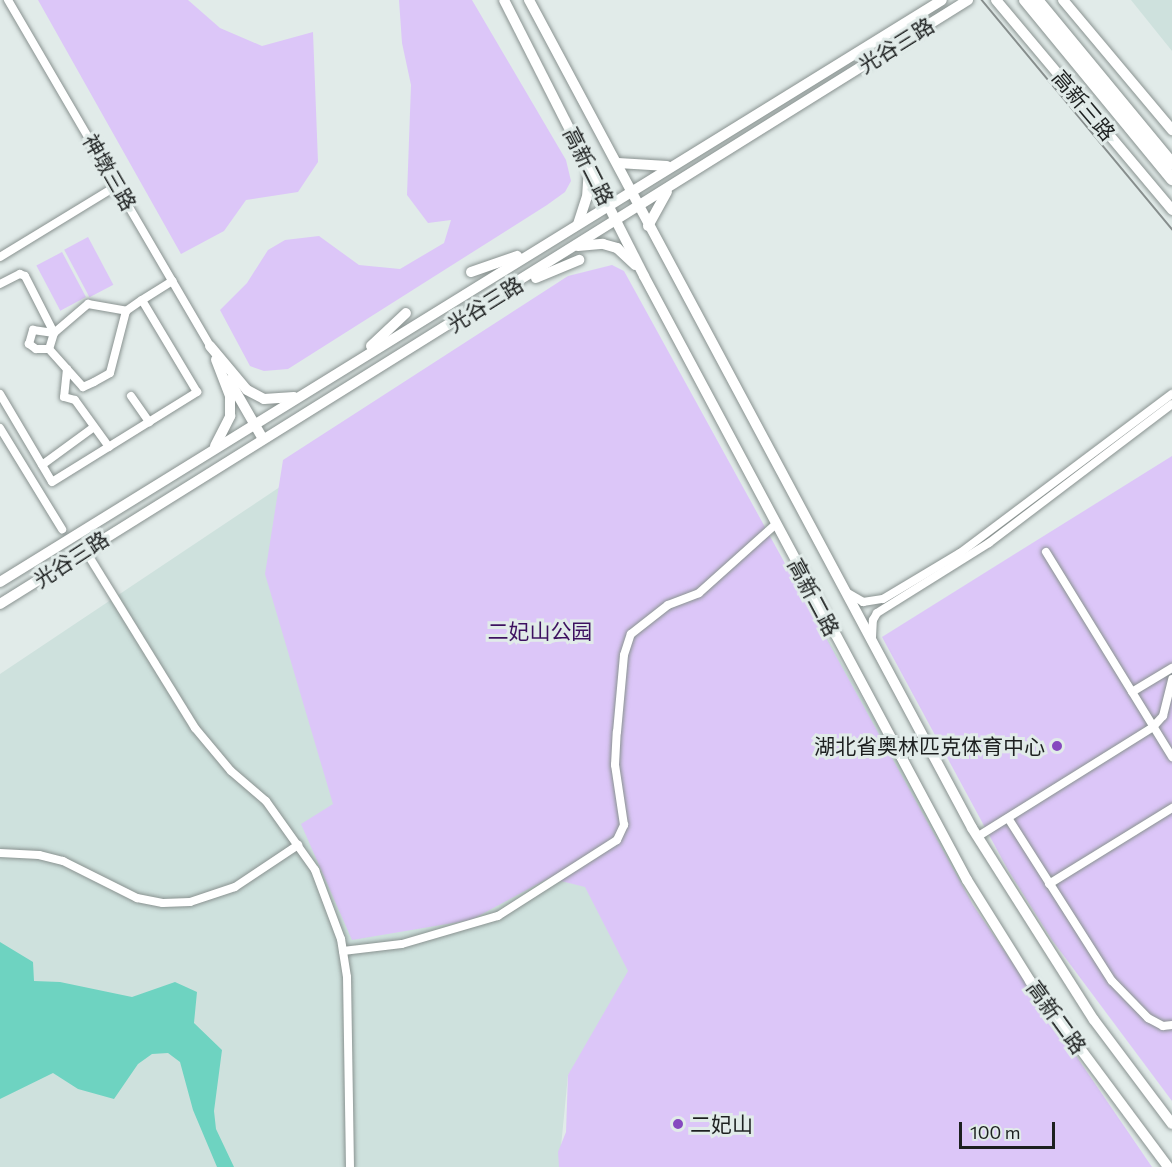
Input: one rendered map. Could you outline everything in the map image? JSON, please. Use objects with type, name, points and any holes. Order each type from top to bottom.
[{"type":"highway","name":"高新三路","points":[[1025,0],[1172,179]]},
{"type":"highway","name":"高新三路","points":[[1037,0],[1172,164]]},
{"type":"main road","name":"高新二路","points":[[504,0],[644,276],[997,931],[1071,1039],[1168,1167]]},
{"type":"main road","name":"高新二路","points":[[529,0],[618,163],[637,206],[977,837],[1088,1011],[1172,1124]]},
{"type":"main road","name":"光谷三路","points":[[0,582],[608,206],[630,190],[942,0]]},
{"type":"main road","name":"光谷三路","points":[[0,604],[968,0]]},
{"type":"main road","name":"高新三路","points":[[996,0],[1172,210]]},
{"type":"main road","points":[[1063,0],[1172,130]]},
{"type":"main road","points":[[618,163],[671,165]]},
{"type":"main road","points":[[578,224],[587,197],[588,164]]},
{"type":"main road","points":[[648,226],[671,186]]},
{"type":"main road","points":[[574,246],[603,244],[617,248],[644,276]]},
{"type":"main road","points":[[471,272],[537,249]]},
{"type":"main road","points":[[505,291],[579,260]]},
{"type":"main road","points":[[355,362],[406,314]]},
{"type":"main road","points":[[210,346],[247,390],[278,400],[302,395]]},
{"type":"main road","points":[[210,346],[263,439]]},
{"type":"main road","points":[[210,346],[230,396],[225,428],[212,450]]},
{"type":"main road","points":[[0,573],[39,556]]},
{"type":"street","name":"神墩三路","points":[[8,0],[210,346]]},
{"type":"street","points":[[0,256],[118,185]]},
{"type":"street","points":[[0,284],[20,274],[25,276],[54,333]]},
{"type":"street","points":[[54,333],[42,329],[33,330],[29,337],[29,344],[36,349],[50,349],[83,387],[110,373],[126,311],[172,281]]},
{"type":"street","points":[[0,394],[52,482],[197,392],[142,300]]},
{"type":"street","points":[[50,349],[54,333],[88,304],[126,311]]},
{"type":"street","points":[[67,369],[64,397],[75,400],[108,447]]},
{"type":"street","points":[[846,592],[863,602],[883,599],[951,559],[991,533],[1172,394]]},
{"type":"street","points":[[131,396],[149,422]]},
{"type":"street","points":[[873,644],[871,630],[877,613],[989,543],[1172,404]]},
{"type":"street","points":[[42,465],[94,427]]},
{"type":"street","points":[[0,428],[62,529]]},
{"type":"street","points":[[343,951],[402,944],[498,916],[586,863],[617,840],[624,825],[615,765],[617,732],[624,655],[631,634],[668,605],[699,593],[776,524]]},
{"type":"street","points":[[85,550],[195,728],[231,771],[266,801],[315,870],[343,951],[348,998],[350,1167]]},
{"type":"street","points":[[1046,552],[1172,757]]},
{"type":"street","points":[[1132,692],[1172,668]]},
{"type":"street","points":[[977,837],[1153,727],[1163,716],[1172,679]]},
{"type":"street","points":[[1049,884],[1172,808]]},
{"type":"street","points":[[1008,818],[1112,981],[1148,1018],[1163,1026],[1172,1026]]},
{"type":"street","points":[[0,853],[39,855],[63,861],[137,898],[172,903],[220,894],[298,845]]},
{"type":"shaded area","points":[[1131,0],[1172,0],[1172,51]]},
{"type":"shaded area","points":[[612,265],[967,880],[950,889],[684,964],[568,1075],[559,1167],[0,1167],[0,674]]},
{"type":"shaded area","points":[[0,942],[33,962],[34,981],[60,982],[132,997],[175,982],[197,992],[194,1023],[222,1050],[214,1111],[216,1129],[234,1167],[217,1167],[193,1110],[180,1062],[168,1053],[152,1054],[138,1064],[114,1099],[78,1089],[53,1073],[0,1099]]},
{"type":"green space","points":[[38,0],[188,0],[220,28],[262,46],[313,32],[318,162],[298,192],[246,200],[224,231],[181,254]]},
{"type":"green space","points":[[399,0],[472,0],[566,160],[571,181],[565,192],[547,205],[288,369],[264,371],[250,366],[220,310],[247,283],[268,250],[285,240],[319,236],[359,265],[400,269],[444,243],[451,220],[428,223],[407,195],[411,85],[402,43]]},
{"type":"green space","points":[[88,237],[113,285],[90,297],[64,250]]},
{"type":"green space","points":[[62,252],[86,297],[60,311],[36,266]]},
{"type":"green space","name":"二妃山公园","points":[[612,265],[624,271],[973,905],[1152,1167],[559,1167],[558,1152],[566,1132],[568,1075],[628,971],[585,887],[549,878],[471,920],[352,940],[301,824],[333,804],[265,574],[283,460],[568,276]]},
{"type":"green space","name":"湖北省奥林匹克体育中心","points":[[1172,456],[1172,1101],[1052,940],[1008,870],[882,637]]},
{"type":"tram line","points":[[982,0],[1172,229]]},
{"type":"place","name":"湖北省奥林匹克体育中心","points":[[1057,746]]},
{"type":"place","name":"二妃山","points":[[678,1124]]}]
